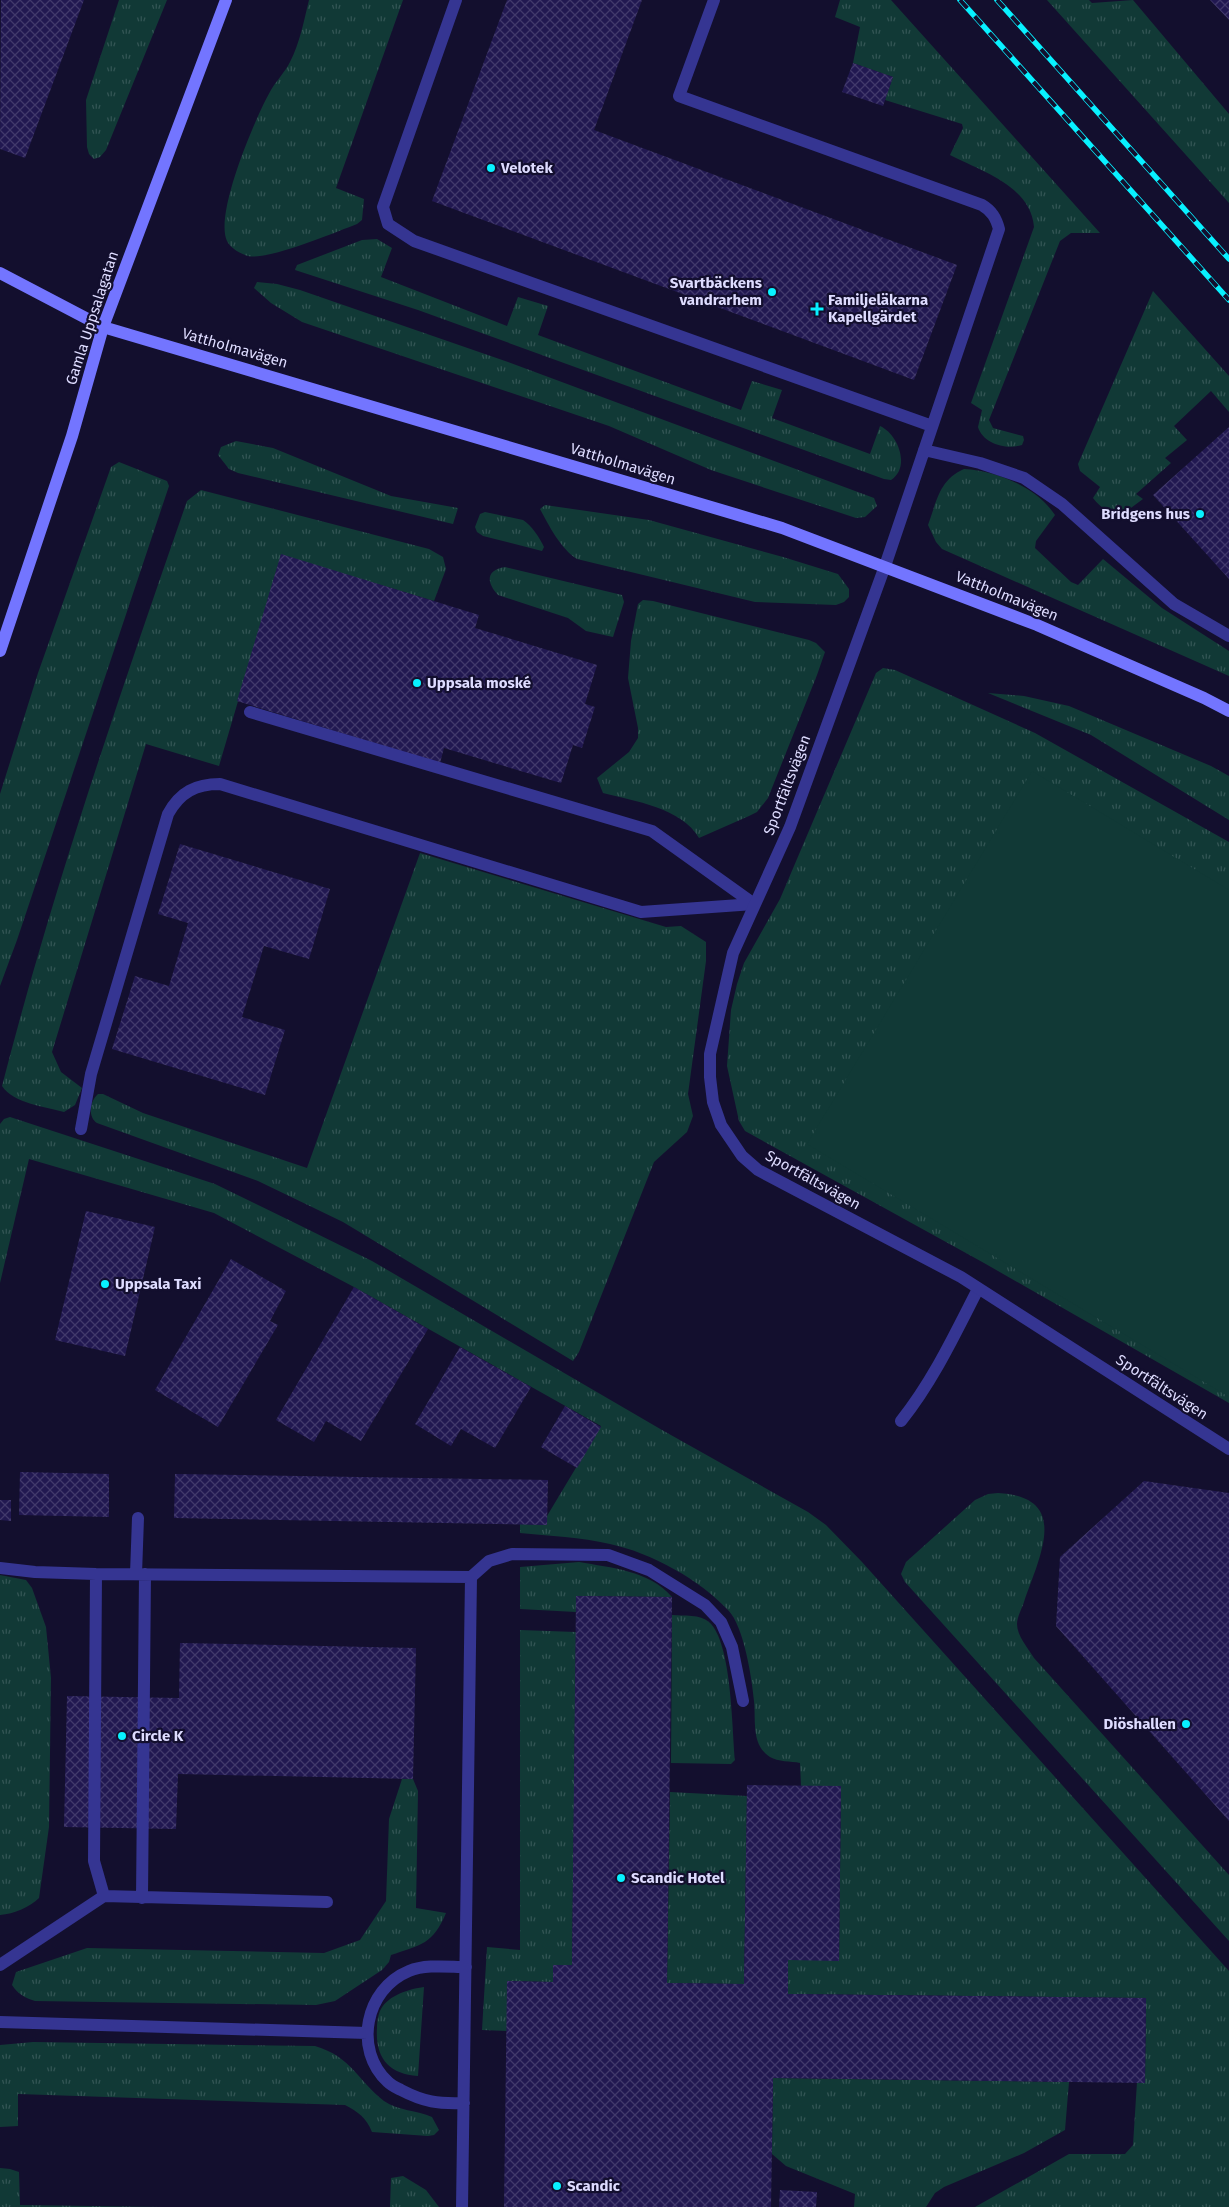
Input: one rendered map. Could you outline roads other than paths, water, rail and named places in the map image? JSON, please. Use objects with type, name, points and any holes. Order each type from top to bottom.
[{"type":"street","name":"Gamla Uppsalagatan","points":[[0,651],[72,436],[103,326],[226,0]]},
{"type":"street","points":[[456,0],[382,207],[388,224],[414,241],[932,426]]},
{"type":"street","name":"Sportfältsvägen","points":[[714,0],[678,96],[982,205],[990,209],[999,229],[885,566],[790,827],[733,953],[710,1054],[713,1102],[721,1124],[728,1136],[742,1156],[758,1170],[978,1288],[1229,1449]]},
{"type":"street","name":"Vattholmavägen","points":[[0,273],[103,326],[782,528],[1037,625],[1204,698],[1229,711]]},
{"type":"street","points":[[924,450],[980,464],[1024,478],[1062,504],[1174,604],[1229,636]]},
{"type":"street","points":[[250,712],[652,831],[754,904]]},
{"type":"street","points":[[81,1129],[91,1074],[168,814],[186,791],[197,786],[220,784],[641,912],[754,904]]},
{"type":"street","points":[[901,1421],[920,1397],[935,1373],[978,1288]]},
{"type":"street","points":[[138,1518],[141,1574],[142,1898]]},
{"type":"street","points":[[462,2207],[472,1578],[489,1561],[512,1554],[608,1555],[648,1570],[705,1606],[721,1622],[732,1646],[743,1701]]},
{"type":"street","points":[[0,1568],[35,1572],[96,1574],[472,1578]]},
{"type":"street","points":[[96,1574],[94,1861],[104,1896]]},
{"type":"street","points":[[0,1965],[104,1896],[327,1902]]},
{"type":"street","points":[[464,2103],[419,2100],[388,2083],[370,2059],[367,2033],[372,2009],[386,1985],[410,1971],[439,1966],[466,1967]]},
{"type":"street","points":[[0,2022],[367,2033]]},
{"type":"railway","points":[[960,0],[1229,300]]},
{"type":"railway","points":[[997,0],[1229,259]]},
{"type":"place","name":"Velotek","points":[[491,168]]},
{"type":"place","name":"Svartbäckens vandrarhem","points":[[772,292]]},
{"type":"place","name":"Familjeläkarna Kapellgärdet","points":[[817,309]]},
{"type":"place","name":"Bridgens hus","points":[[1200,514]]},
{"type":"place","name":"Uppsala moské","points":[[417,683]]},
{"type":"place","name":"Uppsala Taxi","points":[[105,1284]]},
{"type":"place","name":"Diöshallen","points":[[1186,1724]]},
{"type":"place","name":"Circle K","points":[[122,1736]]},
{"type":"place","name":"Scandic Hotel","points":[[621,1878]]},
{"type":"place","name":"Scandic","points":[[557,2186]]}]
